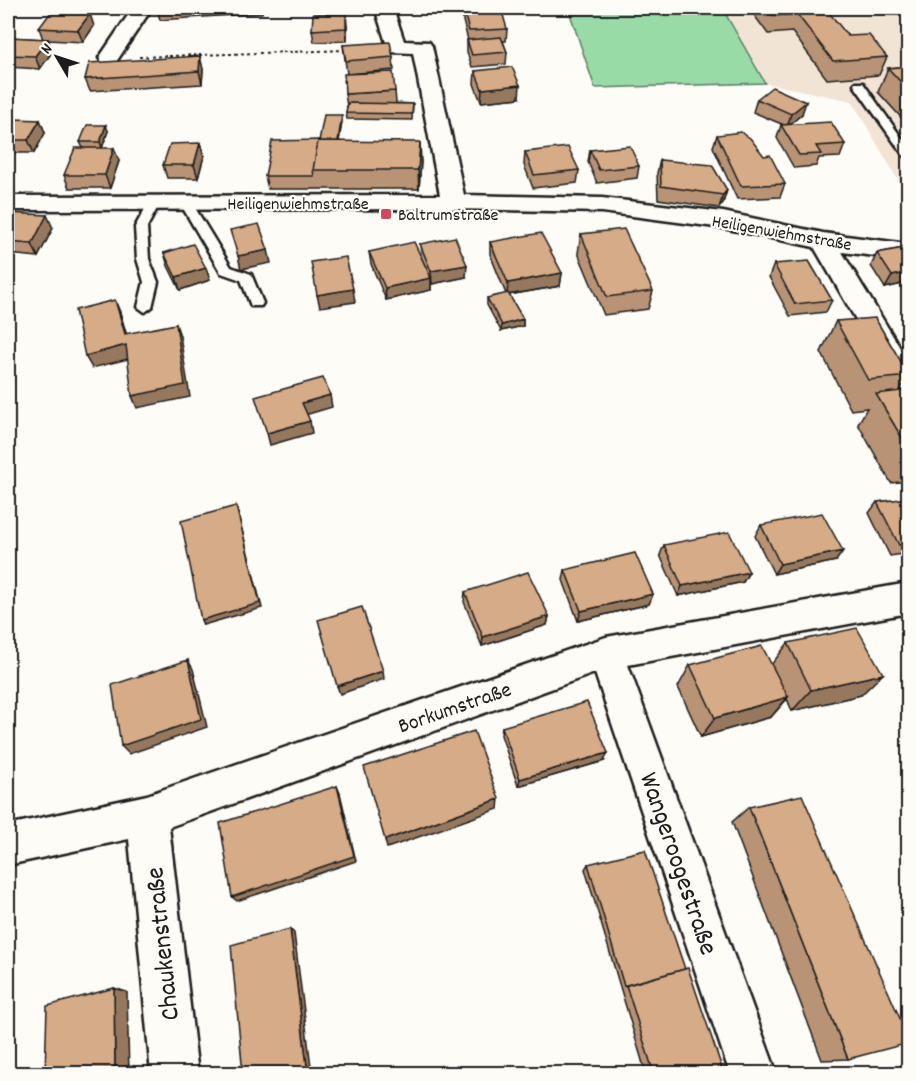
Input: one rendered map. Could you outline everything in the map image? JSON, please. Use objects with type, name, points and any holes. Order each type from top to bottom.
[{"type":"street","points":[[109,58],[142,8]]},
{"type":"street","points":[[384,8],[396,48],[422,46],[453,202]]},
{"type":"street","name":"Heiligenwiehmstraße","points":[[8,203],[453,202],[602,205],[723,220],[823,241],[909,252]]},
{"type":"street","points":[[823,241],[909,384]]},
{"type":"street","name":"Borkumstraße","points":[[8,845],[147,815],[606,652],[909,598]]},
{"type":"street","name":"Wangeroogestraße","points":[[606,652],[754,1074]]},
{"type":"street","name":"Chaukenstraße","points":[[147,815],[175,1074]]},
{"type":"lane","points":[[859,85],[909,154]]},
{"type":"lane","points":[[145,307],[151,282],[143,259],[141,227],[154,203]]},
{"type":"lane","points":[[186,203],[226,270],[246,277],[256,303]]},
{"type":"path","points":[[109,58],[396,48]]},
{"type":"shaded area","points":[[722,8],[908,8],[908,197],[852,101],[765,83]]},
{"type":"green space","points":[[568,8],[722,8],[765,83],[595,88]]},
{"type":"building","points":[[463,8],[501,8],[507,29],[469,31]]},
{"type":"building","points":[[767,8],[808,8],[811,12],[827,10],[848,36],[869,35],[887,57],[833,61],[797,14],[773,16]]},
{"type":"building","points":[[51,12],[90,14],[78,30],[39,28]]},
{"type":"building","points":[[346,13],[346,28],[312,30],[313,14]]},
{"type":"building","points":[[8,37],[48,39],[35,56],[8,55]]},
{"type":"building","points":[[501,37],[507,52],[472,55],[467,40]]},
{"type":"building","points":[[390,42],[393,57],[346,61],[343,45]]},
{"type":"building","points":[[200,56],[199,71],[85,79],[89,63]]},
{"type":"building","points":[[909,66],[909,91],[888,68]]},
{"type":"building","points":[[512,67],[520,85],[482,89],[475,71]]},
{"type":"building","points":[[393,72],[395,91],[345,94],[344,74]]},
{"type":"building","points":[[772,87],[806,102],[791,114],[757,99]]},
{"type":"building","points":[[348,103],[413,104],[412,114],[346,113]]},
{"type":"building","points":[[324,115],[342,115],[338,141],[319,141]]},
{"type":"building","points":[[14,119],[40,120],[28,140],[8,140],[8,131]]},
{"type":"building","points":[[831,122],[845,144],[816,146],[821,154],[799,155],[781,125]]},
{"type":"building","points":[[87,125],[106,125],[100,142],[80,142]]},
{"type":"building","points":[[741,132],[750,138],[764,156],[770,155],[785,184],[741,186],[717,135]]},
{"type":"building","points":[[319,140],[313,170],[314,176],[265,176],[272,141]]},
{"type":"building","points":[[318,141],[420,142],[418,170],[313,170]]},
{"type":"building","points":[[200,143],[194,165],[163,165],[170,144]]},
{"type":"building","points":[[630,146],[639,166],[599,170],[590,150]]},
{"type":"building","points":[[568,147],[579,170],[534,175],[525,152]]},
{"type":"building","points":[[75,148],[114,148],[105,175],[64,175]]},
{"type":"building","points":[[660,160],[712,165],[727,190],[723,195],[661,186]]},
{"type":"building","points":[[8,213],[47,215],[32,244],[8,242]]},
{"type":"building","points":[[259,224],[268,250],[238,256],[230,230]]},
{"type":"building","points":[[624,229],[653,291],[607,297],[581,234]]},
{"type":"building","points":[[541,233],[562,273],[508,283],[490,242]]},
{"type":"building","points":[[455,237],[467,265],[431,271],[420,244]]},
{"type":"building","points":[[414,242],[431,278],[385,288],[369,252]]},
{"type":"building","points":[[193,244],[206,268],[176,277],[164,253]]},
{"type":"building","points":[[909,247],[909,272],[892,276],[877,253]]},
{"type":"building","points":[[346,257],[353,289],[317,295],[311,262]]},
{"type":"building","points":[[809,261],[832,300],[795,304],[774,264]]},
{"type":"building","points":[[508,293],[523,319],[502,325],[487,298]]},
{"type":"building","points":[[115,300],[125,334],[176,324],[185,385],[132,396],[126,345],[85,356],[75,310]]},
{"type":"building","points":[[875,318],[909,376],[868,380],[836,321]]},
{"type":"building","points":[[323,378],[330,395],[302,403],[310,421],[267,433],[255,397]]},
{"type":"building","points":[[909,390],[909,450],[876,394]]},
{"type":"building","points":[[909,498],[909,544],[899,545],[877,502]]},
{"type":"building","points":[[236,506],[260,603],[201,620],[181,521]]},
{"type":"building","points":[[822,513],[843,551],[780,564],[761,525]]},
{"type":"building","points":[[729,532],[749,572],[682,586],[664,545]]},
{"type":"building","points":[[635,553],[653,594],[581,611],[565,570]]},
{"type":"building","points":[[528,572],[549,616],[483,637],[465,592]]},
{"type":"building","points":[[362,607],[383,671],[337,686],[318,620]]},
{"type":"building","points":[[857,628],[883,674],[811,690],[788,643]]},
{"type":"building","points":[[762,646],[788,697],[715,718],[690,665]]},
{"type":"building","points":[[188,660],[201,719],[121,746],[112,685]]},
{"type":"building","points":[[587,702],[608,753],[520,779],[502,727]]},
{"type":"building","points":[[474,731],[499,799],[385,840],[364,767]]},
{"type":"building","points":[[337,786],[354,856],[232,897],[220,823]]},
{"type":"building","points":[[802,795],[909,1043],[848,1059],[749,807]]},
{"type":"building","points":[[645,850],[685,969],[624,986],[588,864]]},
{"type":"building","points":[[290,929],[308,1074],[243,1074],[231,945]]},
{"type":"building","points":[[688,968],[724,1074],[654,1074],[626,985]]},
{"type":"building","points":[[114,988],[115,1074],[45,1074],[47,1006]]},
{"type":"place","name":"Baltrumstraße","points":[[386,214]]}]
